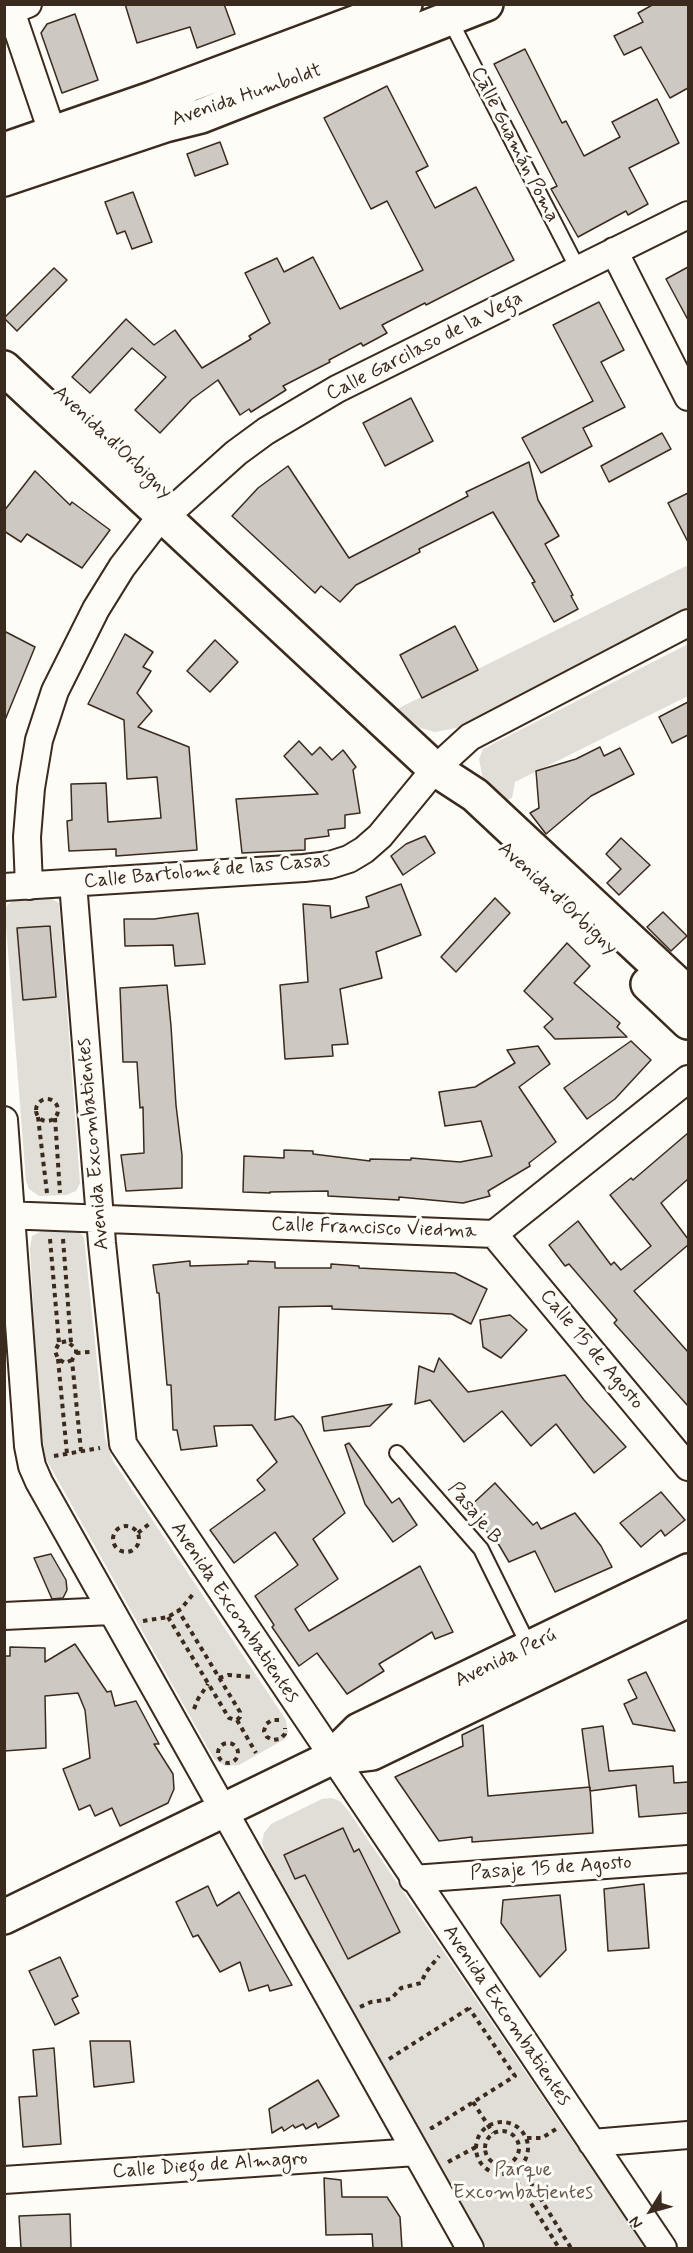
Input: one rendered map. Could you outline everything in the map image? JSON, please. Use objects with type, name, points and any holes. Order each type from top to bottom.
[{"type":"main road","name":"Avenida Humboldt","points":[[4,150],[154,98],[405,4]]},
{"type":"main road","name":"Avenida Humboldt","points":[[4,179],[165,124],[201,116],[486,4]]},
{"type":"main road","points":[[4,135],[148,82],[190,83]]},
{"type":"main road","points":[[4,199],[171,139],[201,116]]},
{"type":"main road","name":"Avenida d'Orbigny","points":[[4,343],[194,519],[202,553]]},
{"type":"main road","points":[[4,368],[202,553]]},
{"type":"main road","name":"Avenida d'Orbigny","points":[[4,391],[162,538],[202,553],[435,769],[475,795],[688,994]]},
{"type":"main road","name":"Avenida d'Orbigny","points":[[435,769],[461,810],[688,1022]]},
{"type":"main road","name":"Avenida Perú","points":[[535,1659],[688,1571]]},
{"type":"main road","name":"Avenida Perú","points":[[4,1917],[331,1758],[359,1730],[688,1600]]},
{"type":"street","points":[[28,4],[11,11],[48,120]]},
{"type":"street","name":"Calle Garcilaso de la Vega","points":[[178,505],[236,453],[266,431],[337,389],[688,215]]},
{"type":"street","points":[[614,252],[688,397]]},
{"type":"street","points":[[17,886],[27,837],[31,788],[39,740],[52,701],[74,650],[96,609],[122,567],[152,528]]},
{"type":"street","name":"Calle Bartolomé de las Casas","points":[[17,886],[304,868],[330,865],[356,855],[380,836],[435,769],[453,750],[470,737],[688,623]]},
{"type":"street","name":"Avenida Excombatientes","points":[[73,883],[99,1218],[123,1444],[331,1758],[663,2248]]},
{"type":"street","name":"Calle Francisco Viedma","points":[[8,1215],[494,1234],[688,1079]]},
{"type":"street","points":[[4,1120],[8,1215],[28,1446],[32,1466],[111,1611],[470,2248]]},
{"type":"street","name":"Calle 15 de Agosto","points":[[494,1234],[688,1467]]},
{"type":"street","points":[[4,1616],[111,1611]]},
{"type":"street","name":"Pasaje 15 de Agosto","points":[[414,1879],[688,1859]]},
{"type":"street","points":[[592,2143],[688,2135]]},
{"type":"street","name":"Calle Diego de Almagro","points":[[4,2180],[416,2152]]},
{"type":"lane","name":"Calle Guamán Poma","points":[[450,20],[578,269]]},
{"type":"lane","name":"Pasaje B","points":[[398,1453],[481,1549],[535,1659]]},
{"type":"path","points":[[47,1099],[54,1101],[60,1111],[55,1118],[45,1121],[38,1117],[34,1111],[40,1101],[47,1099]]},
{"type":"path","points":[[38,1117],[46,1193]]},
{"type":"path","points":[[55,1118],[60,1193]]},
{"type":"path","points":[[42,1235],[63,1235],[71,1342],[76,1353]]},
{"type":"path","points":[[50,1235],[59,1343],[55,1351],[58,1359],[67,1454]]},
{"type":"path","points":[[59,1343],[71,1342]]},
{"type":"path","points":[[76,1353],[93,1352]]},
{"type":"path","points":[[76,1353],[72,1360],[81,1451]]},
{"type":"path","points":[[58,1359],[65,1363],[72,1360]]},
{"type":"path","points":[[48,1457],[104,1447]]},
{"type":"path","points":[[138,1533],[151,1523],[145,1514]]},
{"type":"path","points":[[128,1526],[138,1533],[138,1545],[132,1551],[119,1551],[114,1545],[112,1537],[120,1527],[128,1526]]},
{"type":"path","points":[[144,1630],[139,1621],[168,1617],[178,1610],[196,1590]]},
{"type":"path","points":[[178,1610],[240,1712],[237,1720]]},
{"type":"path","points":[[168,1617],[229,1718],[237,1720],[256,1753]]},
{"type":"path","points":[[219,1678],[228,1675],[255,1678]]},
{"type":"path","points":[[187,1706],[193,1716],[198,1699],[208,1684]]},
{"type":"path","points":[[275,1719],[285,1727],[285,1734],[277,1740],[267,1737],[264,1731],[268,1721],[275,1719]]},
{"type":"path","points":[[209,1746],[215,1756],[220,1760],[229,1763],[236,1760],[238,1754],[235,1745],[225,1743],[219,1747],[217,1753],[220,1760]]},
{"type":"path","points":[[357,2008],[371,2002],[391,1999],[401,1988],[409,1984],[421,1983],[426,1972],[440,1954]]},
{"type":"path","points":[[386,2061],[475,2004]]},
{"type":"path","points":[[426,2118],[432,2128],[515,2076],[470,2008]]},
{"type":"path","points":[[474,2102],[493,2133]]},
{"type":"path","points":[[508,2122],[516,2125],[527,2138],[528,2153],[517,2170],[505,2175],[489,2171],[479,2160],[476,2146],[479,2135],[488,2126],[508,2122]]},
{"type":"path","points":[[527,2138],[542,2138],[558,2127]]},
{"type":"path","points":[[507,2132],[518,2141],[519,2150],[512,2162],[502,2165],[489,2159],[485,2145],[493,2133],[507,2132]]},
{"type":"path","points":[[447,2163],[476,2146]]},
{"type":"path","points":[[512,2162],[571,2248]]},
{"type":"path","points":[[517,2170],[559,2248]]},
{"type":"green space","points":[[688,565],[688,612],[461,727],[435,732],[420,728],[397,709]]},
{"type":"green space","points":[[688,644],[688,696],[515,782],[512,798],[498,804],[483,779],[479,759],[483,749]]},
{"type":"green space","points":[[47,896],[59,903],[80,1183],[76,1191],[66,1195],[39,1196],[29,1189],[26,1181],[5,913],[7,905],[19,897]]},
{"type":"green space","points":[[42,1231],[78,1231],[84,1237],[105,1438],[113,1461],[286,1720],[288,1732],[285,1739],[239,1765],[225,1766],[214,1759],[46,1459],[40,1426],[30,1249],[32,1236]]},
{"type":"green space","name":"Parque Excombatientes","points":[[331,1798],[340,1801],[347,1809],[645,2248],[487,2248],[266,1854],[262,1843],[264,1833],[271,1824],[322,1799]]},
{"type":"building","points":[[125,4],[224,4],[235,34],[197,48],[190,27],[137,43]]},
{"type":"building","points":[[654,4],[688,4],[688,88],[670,98],[641,47],[624,55],[614,36],[643,22],[638,13]]},
{"type":"building","points":[[75,14],[98,80],[62,93],[41,33],[47,24]]},
{"type":"building","points":[[525,49],[562,123],[566,121],[584,156],[620,137],[612,122],[657,99],[679,143],[629,168],[648,204],[628,215],[626,211],[578,237],[551,189],[557,186],[494,64]]},
{"type":"building","points":[[387,86],[428,166],[416,172],[435,208],[476,187],[514,260],[382,325],[387,333],[363,346],[361,343],[329,360],[330,362],[283,386],[286,390],[251,412],[249,409],[240,415],[218,380],[192,399],[160,433],[135,410],[166,377],[132,348],[90,393],[72,377],[126,319],[154,345],[175,330],[202,368],[251,339],[249,336],[270,323],[245,273],[277,258],[284,272],[313,257],[340,309],[423,270],[387,201],[371,209],[324,118]]},
{"type":"building","points":[[220,142],[228,164],[195,176],[187,154]]},
{"type":"building","points":[[133,192],[152,242],[132,249],[125,231],[117,234],[105,202]]},
{"type":"building","points":[[688,267],[688,320],[666,279]]},
{"type":"building","points":[[54,268],[67,280],[17,331],[4,318]]},
{"type":"building","points":[[599,302],[624,350],[601,362],[625,407],[583,428],[592,446],[541,473],[522,438],[593,401],[553,325]]},
{"type":"building","points":[[411,398],[433,441],[385,466],[363,423]]},
{"type":"building","points":[[662,433],[671,449],[609,482],[601,466]]},
{"type":"building","points":[[529,462],[538,500],[559,536],[545,544],[573,595],[571,596],[578,609],[554,622],[532,583],[535,582],[493,512],[419,549],[420,552],[356,585],[340,602],[321,586],[315,593],[232,516],[258,488],[288,466],[349,558],[468,496],[466,492]]},
{"type":"building","points":[[35,471],[70,505],[72,502],[110,530],[82,568],[27,534],[21,542],[4,531],[4,511]]},
{"type":"building","points":[[688,493],[688,542],[668,503]]},
{"type":"building","points":[[455,626],[478,670],[422,698],[400,655]]},
{"type":"building","points":[[4,631],[35,647],[5,720],[4,720]]},
{"type":"building","points":[[125,634],[153,652],[143,667],[151,671],[137,693],[152,711],[138,727],[189,747],[197,850],[116,856],[116,849],[69,851],[67,821],[72,820],[71,784],[106,783],[108,822],[161,818],[157,777],[127,779],[124,720],[88,704]]},
{"type":"building","points":[[215,640],[238,662],[210,692],[187,671]]},
{"type":"building","points":[[688,702],[688,735],[672,743],[659,717]]},
{"type":"building","points":[[299,741],[312,755],[320,747],[332,760],[343,750],[356,767],[353,770],[360,813],[345,815],[345,828],[328,830],[329,836],[305,839],[305,850],[242,853],[236,799],[318,794],[284,756]]},
{"type":"building","points":[[600,747],[604,756],[620,748],[634,774],[591,796],[546,834],[530,813],[539,808],[536,771],[576,759]]},
{"type":"building","points":[[425,836],[435,853],[403,875],[391,856],[406,844]]},
{"type":"building","points":[[621,838],[650,865],[619,895],[607,883],[621,869],[606,854]]},
{"type":"building","points":[[401,884],[421,935],[376,952],[382,978],[340,989],[348,1044],[332,1045],[333,1056],[285,1059],[280,985],[308,982],[303,904],[330,906],[331,918],[369,907],[366,897]]},
{"type":"building","points":[[495,898],[510,913],[456,972],[441,957]]},
{"type":"building","points":[[663,912],[687,936],[671,951],[647,927]]},
{"type":"building","points":[[198,913],[205,964],[175,966],[173,945],[125,946],[124,919],[154,919]]},
{"type":"building","points":[[50,926],[56,997],[23,1000],[17,928]]},
{"type":"building","points":[[567,943],[590,966],[574,983],[620,1023],[617,1027],[627,1037],[555,1039],[544,1027],[553,1019],[524,991]]},
{"type":"building","points":[[167,985],[182,1155],[182,1188],[126,1191],[121,1155],[144,1153],[143,1107],[140,1108],[137,1062],[123,1062],[120,988]]},
{"type":"building","points":[[631,1041],[651,1060],[615,1099],[587,1119],[564,1088]]},
{"type":"building","points":[[538,1046],[550,1064],[519,1087],[556,1142],[529,1163],[530,1166],[488,1191],[490,1196],[463,1203],[399,1197],[399,1200],[328,1196],[328,1191],[243,1192],[244,1156],[284,1158],[284,1150],[313,1151],[313,1154],[370,1161],[370,1159],[411,1160],[411,1158],[460,1162],[492,1156],[481,1121],[445,1126],[439,1092],[475,1087],[515,1063],[507,1050]]},
{"type":"building","points":[[688,1133],[688,1179],[661,1203],[688,1239],[688,1245],[634,1291],[688,1352],[688,1406],[614,1323],[617,1320],[569,1264],[565,1266],[549,1245],[578,1221],[611,1265],[614,1262],[621,1270],[651,1246],[610,1195],[631,1178],[633,1180]]},
{"type":"building","points":[[190,1261],[190,1266],[248,1264],[248,1261],[275,1262],[275,1268],[331,1268],[331,1264],[359,1266],[359,1268],[455,1273],[487,1289],[471,1324],[452,1314],[332,1309],[332,1306],[279,1307],[275,1420],[293,1416],[301,1425],[345,1513],[313,1539],[338,1579],[295,1609],[309,1631],[420,1566],[453,1632],[435,1639],[432,1632],[379,1664],[384,1671],[347,1694],[317,1653],[299,1666],[272,1627],[274,1625],[255,1596],[298,1565],[275,1532],[234,1563],[210,1530],[265,1490],[257,1480],[277,1462],[252,1425],[214,1426],[217,1446],[181,1450],[177,1430],[173,1430],[171,1385],[167,1385],[159,1293],[157,1293],[153,1265]]},
{"type":"building","points":[[510,1315],[527,1330],[501,1358],[483,1347],[480,1320]]},
{"type":"building","points":[[439,1358],[468,1392],[565,1375],[626,1447],[594,1473],[556,1424],[531,1446],[502,1411],[464,1442],[430,1400],[415,1404],[419,1366],[434,1372]]},
{"type":"building","points":[[392,1404],[370,1426],[324,1431],[322,1417]]},
{"type":"building","points":[[349,1443],[392,1503],[399,1498],[417,1525],[393,1542],[365,1504],[345,1445]]},
{"type":"building","points":[[495,1483],[533,1525],[537,1522],[541,1529],[575,1513],[601,1546],[612,1567],[555,1592],[535,1551],[509,1562],[499,1545],[467,1509]]},
{"type":"building","points":[[661,1492],[685,1520],[665,1536],[661,1530],[641,1547],[620,1523]]},
{"type":"building","points":[[51,1554],[66,1580],[67,1590],[63,1598],[52,1599],[34,1558]]},
{"type":"building","points":[[75,1644],[107,1692],[111,1691],[115,1706],[136,1701],[159,1744],[154,1744],[173,1774],[174,1789],[168,1803],[120,1826],[112,1808],[95,1816],[90,1805],[79,1810],[63,1769],[90,1758],[85,1710],[78,1693],[45,1696],[46,1748],[4,1751],[4,1656],[10,1656],[10,1647],[45,1648],[45,1662]]},
{"type":"building","points":[[646,1672],[675,1731],[633,1724],[624,1704],[637,1698],[628,1680]]},
{"type":"building","points":[[483,1725],[488,1796],[590,1787],[593,1833],[472,1842],[472,1837],[439,1841],[395,1777],[463,1746],[462,1735]]},
{"type":"building","points":[[603,1726],[609,1771],[673,1766],[674,1783],[688,1782],[688,1813],[639,1817],[636,1785],[590,1791],[582,1729]]},
{"type":"building","points":[[343,1828],[354,1852],[359,1849],[400,1932],[348,1959],[305,1875],[295,1879],[284,1855]]},
{"type":"building","points":[[644,1884],[649,1948],[608,1951],[604,1889]]},
{"type":"building","points":[[208,1886],[217,1906],[239,1892],[292,1985],[270,1991],[268,1985],[249,1991],[240,1962],[220,1972],[198,1935],[193,1937],[176,1902]]},
{"type":"building","points":[[560,1895],[566,1950],[540,1977],[501,1923],[503,1900]]},
{"type":"building","points":[[60,1957],[78,1996],[72,1999],[79,2013],[55,2025],[29,1971]]},
{"type":"building","points":[[90,2041],[130,2041],[134,2082],[94,2087]]},
{"type":"building","points":[[54,2048],[61,2144],[23,2147],[19,2097],[37,2096],[33,2050]]},
{"type":"building","points":[[318,2080],[339,2116],[318,2128],[316,2123],[306,2129],[303,2124],[295,2128],[293,2125],[284,2131],[282,2127],[272,2133],[269,2109]]},
{"type":"building","points":[[324,2178],[341,2180],[342,2197],[387,2197],[400,2217],[402,2248],[373,2248],[372,2234],[326,2235]]},
{"type":"building","points":[[70,2214],[71,2248],[21,2248],[19,2216]]}]
